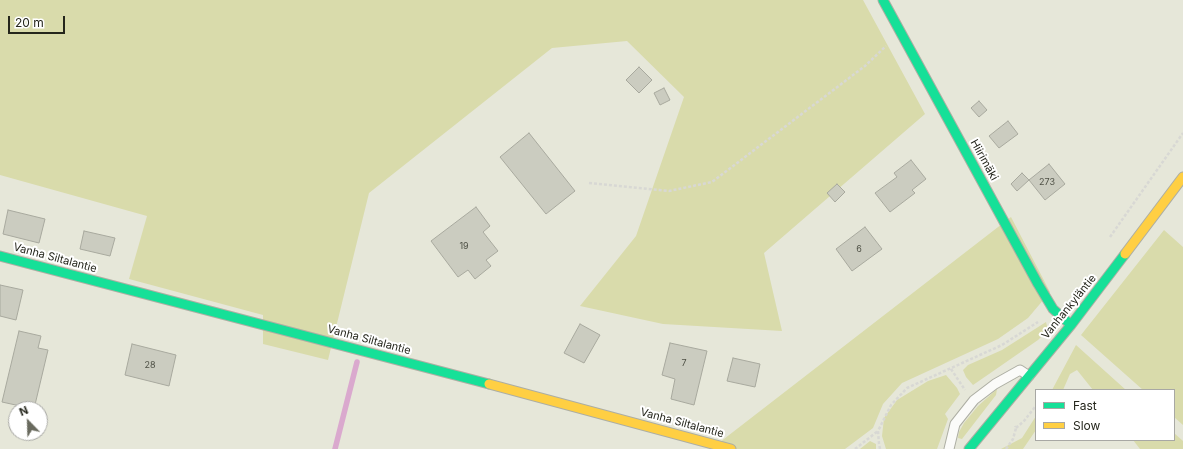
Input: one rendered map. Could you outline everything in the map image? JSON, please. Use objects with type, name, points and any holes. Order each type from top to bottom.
[{"type":"street","name":"Hiirimäki","points":[[883,0],[1038,284],[1053,309],[1071,325]]},
{"type":"street","name":"Vanhankyläntie","points":[[969,449],[1071,325],[1183,177]]},
{"type":"street","name":"Vanha Siltalantie","points":[[0,256],[471,379],[731,449]]},
{"type":"lane","points":[[949,449],[955,424],[974,400],[995,384],[1020,370],[1029,376]]},
{"type":"path","points":[[589,183],[669,190],[712,182],[865,66],[902,34]]},
{"type":"path","points":[[950,369],[974,400]]},
{"type":"path","points":[[1016,428],[1024,421],[1035,407]]},
{"type":"path","points":[[855,449],[878,430]]},
{"type":"green space","points":[[0,0],[863,0],[925,114],[764,253],[782,331],[663,324],[580,306],[636,236],[684,97],[627,41],[552,48],[369,193],[328,360],[263,344],[263,315],[129,279],[147,216],[0,175]]},
{"type":"green space","points":[[1011,217],[1050,292],[1028,318],[998,339],[902,383],[883,404],[873,428],[845,449],[711,449]]},
{"type":"green space","points":[[1164,230],[1183,247],[1183,425],[1175,418],[1175,389],[1142,389],[1081,335]]},
{"type":"green space","points":[[1046,322],[1048,330],[1038,340],[973,385],[966,377],[963,370],[968,365],[1002,350]]},
{"type":"green space","points":[[1076,345],[1125,389],[1092,389],[1077,370],[1070,374],[1063,389],[1053,389]]},
{"type":"green space","points":[[946,375],[960,394],[945,414],[948,419],[937,449],[886,449],[882,436],[884,418],[897,400],[928,381]]},
{"type":"green space","points":[[997,389],[996,395],[962,439],[958,438],[959,432],[964,423],[978,406]]},
{"type":"green space","points":[[1035,418],[1035,431],[1023,449],[1001,449],[1022,438]]},
{"type":"green space","points":[[1175,434],[1183,441],[1183,449],[1140,449],[1134,441],[1175,441]]},
{"type":"green space","points":[[870,441],[876,444],[876,449],[860,449]]},
{"type":"building","points":[[639,67],[652,80],[639,93],[626,80]]},
{"type":"building","points":[[664,88],[670,100],[660,105],[654,93]]},
{"type":"building","points":[[979,101],[987,110],[979,117],[971,108]]},
{"type":"building","points":[[1008,121],[1018,134],[999,148],[989,136]]},
{"type":"building","points":[[529,133],[575,191],[546,214],[500,157]]},
{"type":"building","points":[[911,160],[926,179],[912,190],[915,193],[890,212],[875,193],[897,177],[894,173]]},
{"type":"building","points":[[1049,164],[1065,184],[1045,200],[1029,180]]},
{"type":"building","points":[[1022,173],[1029,180],[1017,191],[1011,184]]},
{"type":"building","points":[[837,184],[845,192],[835,202],[827,193]]},
{"type":"building","points":[[476,207],[490,226],[483,232],[498,251],[486,260],[491,266],[475,279],[468,270],[458,277],[431,241]]},
{"type":"building","points":[[8,210],[45,219],[39,243],[3,234]]},
{"type":"building","points":[[865,227],[882,249],[852,271],[836,249]]},
{"type":"building","points":[[84,231],[115,238],[110,256],[80,249]]},
{"type":"building","points":[[0,285],[23,290],[16,320],[0,316]]},
{"type":"building","points":[[580,324],[600,335],[584,363],[564,353]]},
{"type":"building","points":[[19,331],[41,336],[38,348],[48,350],[36,401],[8,401],[8,403],[2,402]]},
{"type":"building","points":[[670,343],[707,351],[694,405],[671,399],[675,379],[662,375]]},
{"type":"building","points":[[132,344],[176,355],[169,386],[125,375]]},
{"type":"building","points":[[733,358],[760,364],[755,387],[727,381]]},
{"type":"waterway","points":[[335,449],[357,362]]},
{"type":"traffic: fast","points":[[883,0],[1038,284],[1053,309],[1071,325]]},
{"type":"traffic: fast","points":[[969,449],[1071,325],[1125,254]]},
{"type":"traffic: fast","points":[[0,256],[489,384]]},
{"type":"traffic: slow","points":[[1125,254],[1183,177]]},
{"type":"traffic: slow","points":[[489,384],[731,449]]}]
